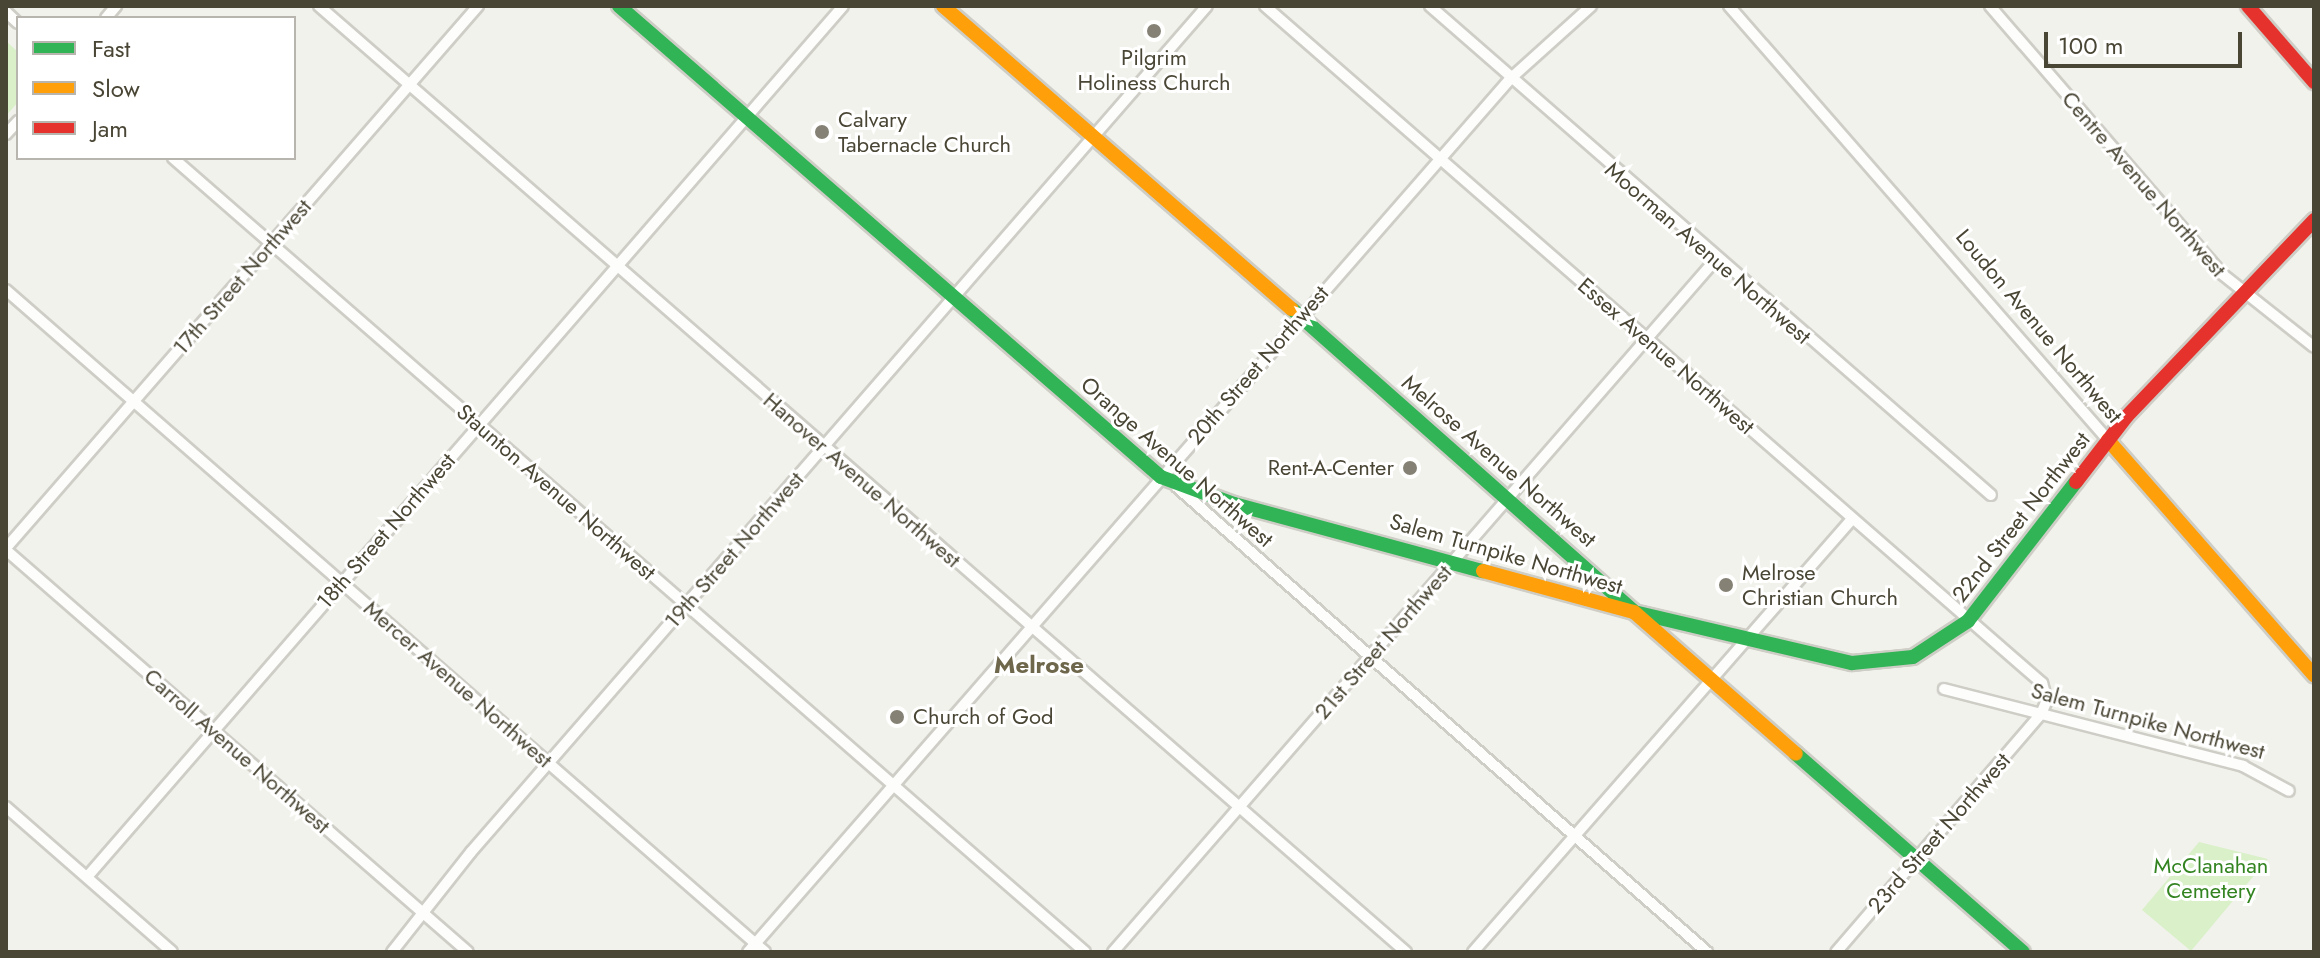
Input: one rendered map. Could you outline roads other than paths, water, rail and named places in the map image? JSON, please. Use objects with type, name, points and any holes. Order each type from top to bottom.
[{"type":"street","name":"Hanover Avenue Northwest","points":[[319,6],[1406,952]]},
{"type":"street","name":"17th Street Northwest","points":[[6,549],[478,6]]},
{"type":"street","name":"Orange Avenue Northwest","points":[[619,6],[1161,477],[1177,487],[1707,952]]},
{"type":"street","name":"18th Street Northwest","points":[[87,877],[212,729],[843,6]]},
{"type":"street","name":"Melrose Avenue Northwest","points":[[943,6],[1509,497],[1634,612],[2023,952]]},
{"type":"street","name":"19th Street Northwest","points":[[392,952],[549,763],[1207,6]]},
{"type":"street","name":"Essex Avenue Northwest","points":[[1265,6],[2042,683],[2047,700],[2041,714]]},
{"type":"street","name":"Moorman Avenue Northwest","points":[[1430,6],[1716,259],[1991,495]]},
{"type":"street","name":"20th Street Northwest","points":[[752,948],[1300,316],[1510,79],[1591,6]]},
{"type":"street","name":"Loudon Avenue Northwest","points":[[1729,6],[2314,675]]},
{"type":"street","name":"Centre Avenue Northwest","points":[[1990,6],[2244,294],[2314,347]]},
{"type":"street","points":[[2248,6],[2314,82]]},
{"type":"street","name":"Staunton Avenue Northwest","points":[[175,160],[1085,952]]},
{"type":"street","name":"22nd Street Northwest","points":[[1824,658],[1872,664],[1903,659],[1930,649],[1968,621],[2108,440],[2314,220]]},
{"type":"street","name":"21st Street Northwest","points":[[1113,952],[1716,259]]},
{"type":"street","name":"Mercer Avenue Northwest","points":[[6,290],[549,763],[752,948],[765,952]]},
{"type":"street","name":"Salem Turnpike Northwest","points":[[1177,487],[1454,560],[1634,612],[1824,658]]},
{"type":"street","points":[[1473,952],[1750,640],[1852,519]]},
{"type":"street","name":"Carroll Avenue Northwest","points":[[6,549],[468,952]]},
{"type":"street","name":"Salem Turnpike Northwest","points":[[1944,689],[2243,766],[2289,791]]},
{"type":"street","name":"23rd Street Northwest","points":[[1836,952],[2041,714]]},
{"type":"street","points":[[6,807],[172,952]]},
{"type":"place","name":"Pilgrim Holiness Church","points":[[1154,31]]},
{"type":"place","name":"Calvary Tabernacle Church","points":[[822,132]]},
{"type":"place","name":"Rent-A-Center","points":[[1410,468]]},
{"type":"place","name":"Melrose Christian Church","points":[[1726,585]]},
{"type":"place","name":"Church of God","points":[[897,717]]},
{"type":"district","name":"Melrose","points":[[1039,665]]},
{"type":"park label","name":"McClanahan Cemetery","points":[[2211,878]]}]
